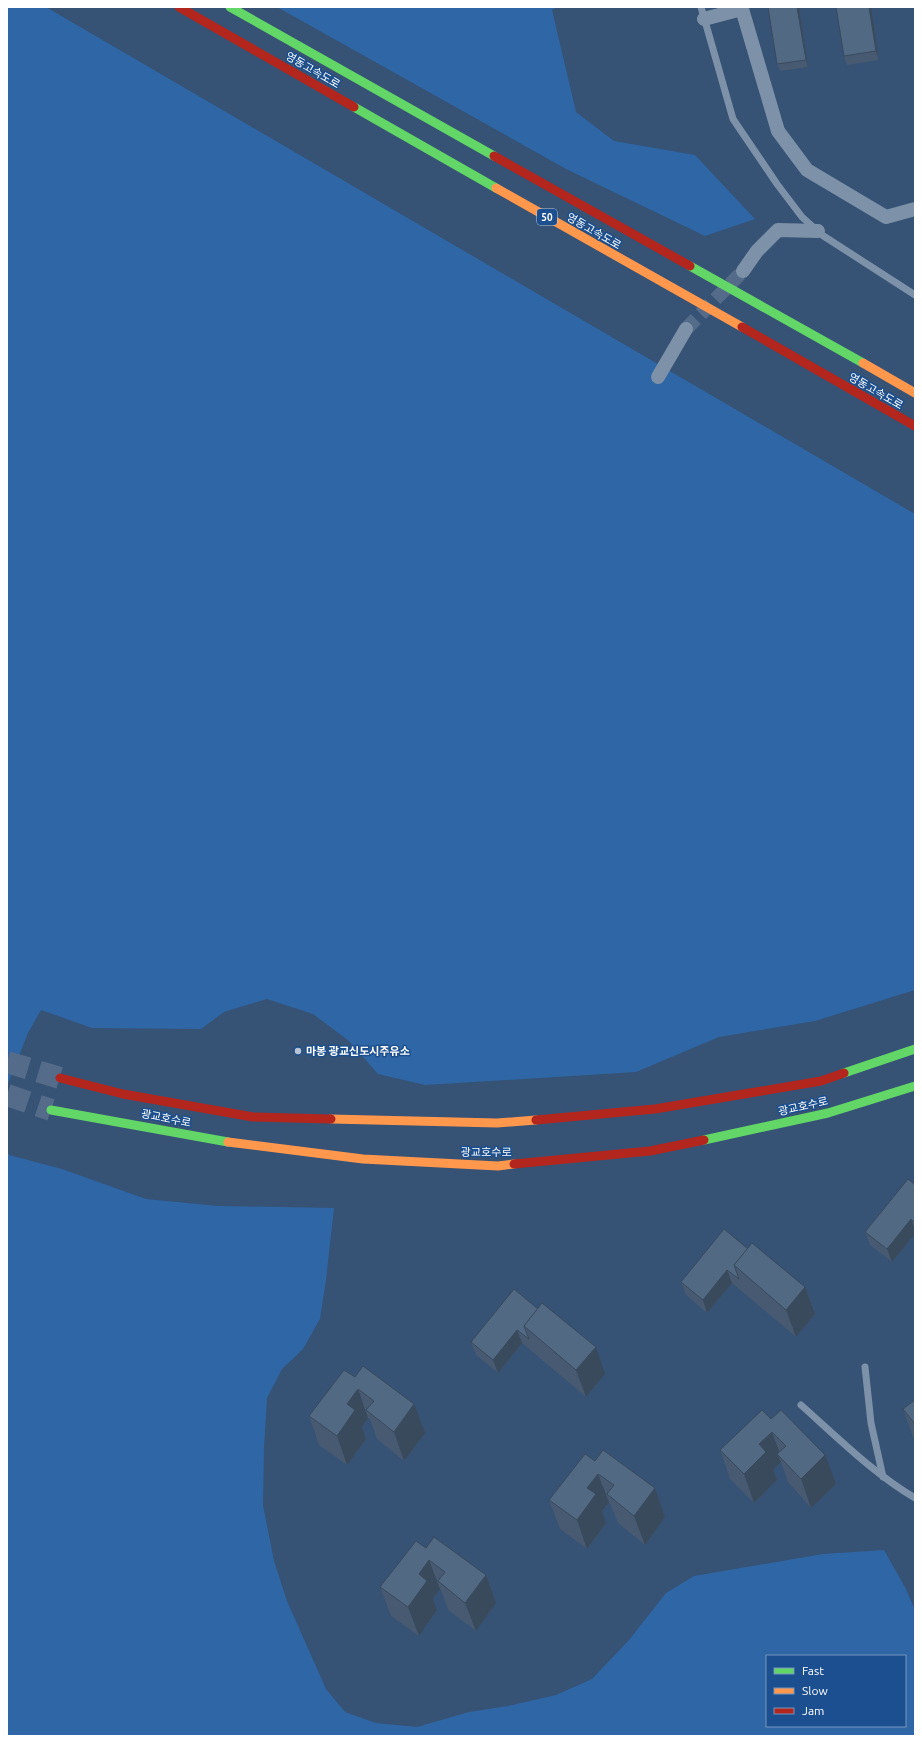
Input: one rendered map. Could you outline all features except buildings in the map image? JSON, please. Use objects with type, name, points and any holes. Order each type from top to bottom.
[{"type":"highway","name":"영동고속도로","points":[[179,7],[915,426]]},
{"type":"highway","name":"영동고속도로","points":[[230,7],[915,393]]},
{"type":"highway","name":"광교호수로","points":[[60,1078],[123,1094],[253,1118],[497,1123],[655,1109],[821,1081],[915,1049]]},
{"type":"highway","name":"광교호수로","points":[[51,1110],[248,1146],[363,1159],[498,1166],[650,1151],[828,1113],[915,1086]]},
{"type":"street","points":[[702,13],[742,9],[778,131],[807,170],[886,217],[915,209]]},
{"type":"street","points":[[743,271],[757,251],[778,230],[818,231]]},
{"type":"street","points":[[658,377],[686,329]]},
{"type":"lane","points":[[702,13],[733,119],[777,184],[802,217],[818,231],[915,295]]},
{"type":"lane","points":[[865,1367],[871,1423],[883,1477]]},
{"type":"lane","points":[[802,1405],[883,1477],[915,1498]]},
{"type":"shaded area","points":[[7,7],[46,7],[915,514],[915,990],[815,1021],[719,1037],[636,1072],[425,1085],[378,1074],[349,1041],[313,1014],[267,999],[224,1012],[201,1029],[92,1028],[41,1010],[28,1033],[7,1086]]},
{"type":"shaded area","points":[[277,7],[557,7],[552,10],[576,112],[614,141],[695,155],[755,219],[705,236],[566,169]]},
{"type":"shaded area","points":[[7,1150],[9,1155],[62,1169],[146,1199],[218,1206],[334,1208],[320,1319],[303,1349],[282,1369],[267,1398],[263,1505],[274,1561],[287,1601],[326,1689],[345,1712],[376,1723],[417,1727],[469,1712],[508,1706],[556,1695],[592,1679],[629,1640],[666,1593],[694,1576],[823,1554],[884,1550],[906,1589],[915,1610],[915,1736],[7,1736]]},
{"type":"tunnel","points":[[686,329],[743,271]]},
{"type":"tunnel","points":[[7,1062],[60,1078]]},
{"type":"tunnel","points":[[7,1095],[51,1110]]},
{"type":"traffic: fast","points":[[230,7],[494,156]]},
{"type":"traffic: fast","points":[[354,107],[496,188]]},
{"type":"traffic: fast","points":[[690,266],[863,363]]},
{"type":"traffic: fast","points":[[844,1073],[915,1049]]},
{"type":"traffic: fast","points":[[704,1140],[828,1113],[915,1086]]},
{"type":"traffic: fast","points":[[51,1110],[228,1142]]},
{"type":"traffic: slow","points":[[496,188],[742,327]]},
{"type":"traffic: slow","points":[[863,363],[915,393]]},
{"type":"traffic: slow","points":[[331,1119],[497,1123],[536,1120]]},
{"type":"traffic: slow","points":[[228,1142],[363,1159],[498,1166],[514,1164]]},
{"type":"traffic: jam","points":[[179,7],[354,107]]},
{"type":"traffic: jam","points":[[494,156],[690,266]]},
{"type":"traffic: jam","points":[[742,327],[915,426]]},
{"type":"traffic: jam","points":[[536,1120],[655,1109],[821,1081],[844,1073]]},
{"type":"traffic: jam","points":[[60,1078],[123,1094],[253,1117],[331,1119]]},
{"type":"traffic: jam","points":[[514,1164],[650,1151],[704,1140]]},
{"type":"place","name":"마봉 광교신도시주유소","points":[[298,1051]]}]
